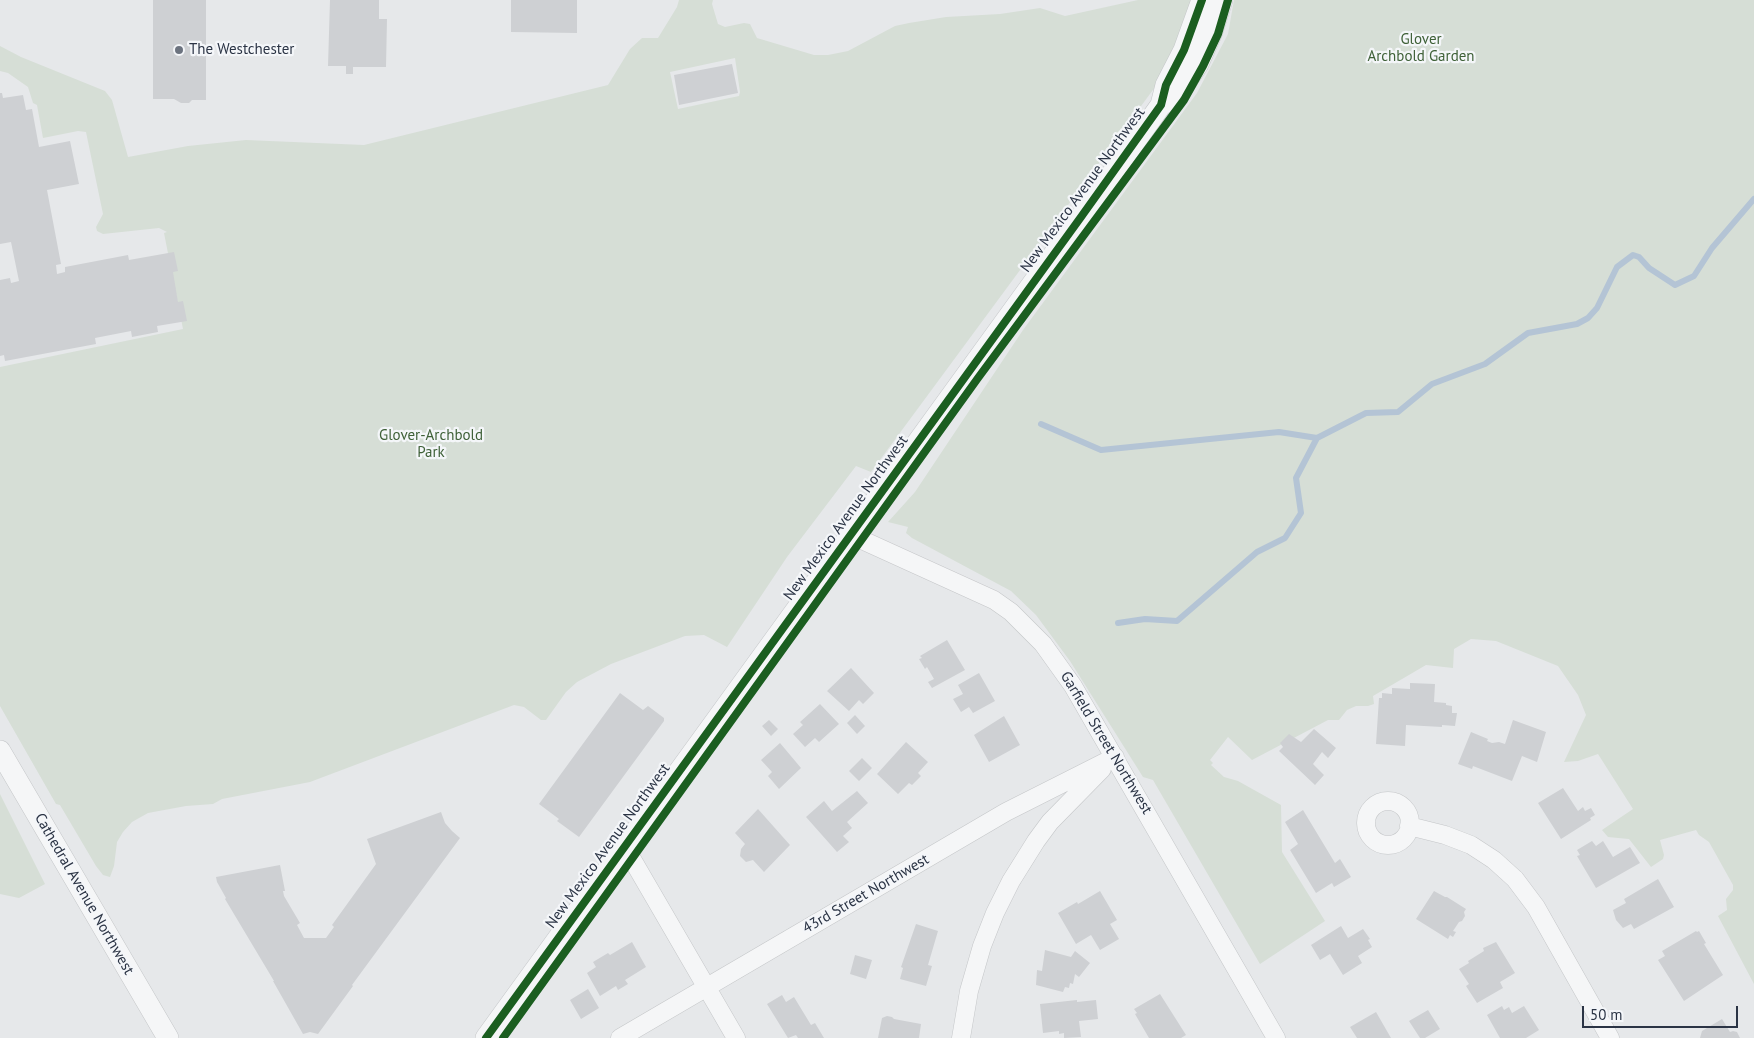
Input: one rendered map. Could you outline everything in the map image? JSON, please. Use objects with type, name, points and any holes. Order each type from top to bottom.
[{"type":"street","name":"New Mexico Avenue Northwest","points":[[486,1038],[1161,104],[1166,85],[1187,44],[1202,0]]},
{"type":"street","name":"New Mexico Avenue Northwest","points":[[1161,104],[1177,95],[1198,64],[1212,32],[1222,0]]},
{"type":"street","name":"Garfield Street Northwest","points":[[851,534],[994,600],[1011,612],[1038,637],[1059,664],[1115,757],[1276,1038]]},
{"type":"street","name":"Cathedral Avenue Northwest","points":[[0,751],[168,1038]]},
{"type":"street","name":"43rd Street Northwest","points":[[620,1038],[1006,812],[1115,757]]},
{"type":"street","points":[[961,1038],[971,986],[982,946],[995,913],[1011,881],[1050,822],[1115,757]]},
{"type":"street","points":[[1409,826],[1445,834],[1471,845],[1494,860],[1515,879],[1536,908],[1610,1038]]},
{"type":"street","points":[[625,847],[736,1038]]},
{"type":"green space","name":"Glover-Archbold Park","points":[[679,0],[713,0],[712,4],[718,24],[725,27],[744,23],[750,24],[757,38],[814,55],[828,55],[848,51],[895,26],[946,17],[1000,14],[1040,8],[1065,16],[1138,0],[1196,0],[1161,79],[871,472],[856,466],[787,557],[727,647],[704,635],[685,636],[611,664],[577,682],[566,692],[546,720],[541,720],[524,707],[514,705],[310,782],[222,799],[213,804],[186,806],[148,813],[132,822],[123,832],[117,842],[114,866],[110,877],[103,875],[60,805],[56,804],[0,706],[0,367],[183,329],[164,233],[167,232],[159,228],[103,234],[97,231],[96,227],[103,214],[86,132],[78,131],[43,138],[37,105],[33,103],[28,87],[8,73],[0,71],[0,46],[21,57],[105,91],[112,100],[128,157],[188,146],[246,140],[364,145],[608,85],[630,49],[642,38],[658,38],[677,7]],"holes":[[[735,58],[739,96],[678,109],[670,72]]]},
{"type":"green space","name":"Glover Archbold Garden","points":[[1234,0],[1754,0],[1754,984],[1718,916],[1727,910],[1726,899],[1733,890],[1733,885],[1709,842],[1699,835],[1696,830],[1660,840],[1664,855],[1663,859],[1651,867],[1629,839],[1608,837],[1602,830],[1633,809],[1598,754],[1578,761],[1564,762],[1586,715],[1578,695],[1558,666],[1496,641],[1471,639],[1454,649],[1453,668],[1426,665],[1373,696],[1374,704],[1356,706],[1347,710],[1339,720],[1328,720],[1252,760],[1228,737],[1210,760],[1213,763],[1211,765],[1224,777],[1238,781],[1281,805],[1282,852],[1325,921],[1260,964],[1153,780],[1143,777],[1070,661],[1036,615],[1011,591],[912,538],[906,533],[908,527],[888,522],[915,492],[1023,330],[1197,93],[1228,34]]},
{"type":"green space","points":[[0,794],[45,884],[19,898],[0,894]]},
{"type":"building","name":"The Westchester","points":[[153,0],[206,0],[206,100],[192,100],[189,103],[181,103],[174,99],[153,99]]},
{"type":"building","name":"The Westchester","points":[[330,0],[379,0],[379,19],[387,19],[386,67],[353,67],[353,74],[346,74],[346,66],[328,66]]},
{"type":"building","points":[[511,0],[577,0],[577,33],[511,32]]},
{"type":"building","points":[[732,64],[738,93],[679,105],[674,75]]},
{"type":"building","points":[[0,93],[2,93],[3,98],[23,95],[26,110],[32,109],[39,147],[70,141],[79,184],[47,190],[61,264],[56,265],[57,274],[65,272],[65,267],[128,255],[129,260],[174,252],[178,271],[173,272],[178,302],[183,301],[187,321],[157,326],[158,332],[132,337],[131,331],[95,338],[96,344],[5,361],[4,355],[0,356],[0,280],[10,278],[11,283],[19,281],[11,242],[0,244]]},
{"type":"building","points":[[947,640],[965,670],[932,688],[928,682],[934,679],[927,667],[925,669],[919,659],[922,658],[920,656]]},
{"type":"building","points":[[851,668],[874,693],[863,704],[859,700],[849,711],[827,691]]},
{"type":"building","points":[[979,673],[995,701],[973,713],[969,707],[961,712],[953,699],[963,694],[958,685]]},
{"type":"building","points":[[1410,683],[1435,684],[1434,702],[1446,703],[1446,705],[1452,706],[1452,713],[1457,713],[1455,726],[1406,725],[1405,746],[1376,744],[1379,698],[1382,698],[1382,693],[1392,694],[1392,688],[1410,689]]},
{"type":"building","points":[[620,693],[643,710],[648,706],[664,718],[664,721],[579,837],[557,821],[559,819],[539,804]]},
{"type":"building","points":[[820,704],[839,724],[819,742],[815,738],[805,747],[793,734],[803,725],[800,722]]},
{"type":"building","points":[[855,715],[865,726],[857,734],[847,723]]},
{"type":"building","points":[[1004,716],[1020,745],[989,762],[974,735]]},
{"type":"building","points":[[769,720],[778,729],[771,736],[762,726]]},
{"type":"building","points":[[1513,720],[1546,732],[1537,762],[1522,756],[1512,781],[1473,766],[1472,769],[1458,764],[1471,732],[1488,739],[1487,741],[1492,743],[1499,742],[1505,744]]},
{"type":"building","points":[[1314,729],[1336,748],[1328,758],[1322,752],[1313,764],[1324,775],[1315,785],[1279,751],[1283,747],[1280,743],[1289,734],[1301,742]]},
{"type":"building","points":[[906,742],[928,762],[918,773],[921,776],[912,785],[909,783],[898,794],[877,774]]},
{"type":"building","points":[[780,743],[801,768],[779,789],[768,776],[772,772],[761,760]]},
{"type":"building","points":[[862,758],[872,768],[859,781],[849,771]]},
{"type":"building","points":[[1563,788],[1578,811],[1583,807],[1585,811],[1591,808],[1595,815],[1590,818],[1591,820],[1561,839],[1538,803]]},
{"type":"building","points":[[857,791],[868,803],[847,822],[852,828],[843,836],[849,842],[837,852],[806,817],[824,801],[832,811]]},
{"type":"building","points":[[758,809],[790,845],[764,872],[753,860],[746,862],[740,856],[741,849],[745,844],[735,833]]},
{"type":"building","points":[[1303,810],[1335,863],[1340,859],[1351,877],[1334,887],[1332,883],[1316,893],[1290,850],[1298,844],[1285,822]]},
{"type":"building","points":[[441,812],[445,823],[460,838],[318,1034],[310,1032],[303,1034],[225,899],[216,877],[280,865],[285,891],[283,891],[284,896],[300,923],[297,925],[304,938],[326,938],[334,927],[332,925],[376,864],[367,839]]},
{"type":"building","points":[[1592,841],[1596,846],[1603,841],[1613,857],[1630,847],[1640,863],[1596,888],[1577,856],[1580,855],[1577,850]]},
{"type":"building","points":[[1658,879],[1674,907],[1634,929],[1631,924],[1623,928],[1616,920],[1613,910],[1626,903],[1624,899]]},
{"type":"building","points":[[1100,891],[1117,920],[1110,924],[1119,939],[1100,950],[1091,935],[1076,944],[1058,913]]},
{"type":"building","points":[[1434,891],[1466,909],[1464,912],[1465,916],[1453,931],[1456,932],[1453,937],[1450,935],[1448,939],[1416,919]]},
{"type":"building","points":[[916,924],[938,931],[928,965],[932,966],[926,986],[900,979],[903,968],[901,967]]},
{"type":"building","points":[[1341,926],[1348,938],[1363,929],[1370,939],[1368,940],[1372,947],[1358,956],[1362,963],[1343,975],[1330,954],[1320,960],[1311,945]]},
{"type":"building","points":[[1699,931],[1706,943],[1704,944],[1723,975],[1684,1001],[1658,960],[1665,956],[1662,951]]},
{"type":"building","points":[[632,942],[646,967],[625,980],[628,984],[618,990],[616,986],[600,996],[587,973],[596,967],[593,962],[608,953],[610,955]]},
{"type":"building","points":[[1496,942],[1515,973],[1500,982],[1503,988],[1477,1003],[1466,986],[1469,984],[1459,969],[1484,951],[1483,948]]},
{"type":"building","points":[[1045,950],[1071,957],[1075,951],[1090,963],[1079,977],[1075,974],[1073,984],[1070,983],[1069,988],[1065,987],[1063,992],[1036,985],[1037,970],[1042,971]]},
{"type":"building","points":[[855,955],[872,960],[866,979],[850,974]]},
{"type":"building","points":[[588,989],[599,1008],[581,1019],[570,1000]]},
{"type":"building","points":[[1160,994],[1186,1035],[1181,1038],[1149,1038],[1135,1014],[1137,1013],[1134,1009]]},
{"type":"building","points":[[782,995],[786,1002],[794,997],[811,1025],[815,1023],[824,1038],[798,1038],[796,1035],[788,1038],[767,1004]]},
{"type":"building","points":[[1077,1000],[1077,1002],[1096,1000],[1098,1019],[1079,1021],[1081,1037],[1064,1038],[1064,1033],[1059,1034],[1059,1031],[1043,1033],[1040,1004]]},
{"type":"building","points":[[1502,1006],[1504,1010],[1509,1007],[1512,1013],[1524,1006],[1539,1030],[1526,1038],[1500,1038],[1487,1015]]},
{"type":"building","points":[[1428,1010],[1440,1029],[1425,1038],[1420,1038],[1409,1021]]},
{"type":"building","points":[[1376,1012],[1391,1038],[1357,1038],[1350,1027]]},
{"type":"building","points":[[887,1016],[921,1024],[919,1038],[878,1038],[882,1018]]},
{"type":"building","points":[[1722,1019],[1730,1032],[1737,1032],[1740,1038],[1700,1038],[1702,1031]]},
{"type":"waterway","points":[[1041,424],[1101,450],[1279,432],[1317,438],[1366,413],[1398,412],[1432,384],[1485,364],[1528,333],[1577,324],[1588,318],[1597,308],[1617,267],[1633,255],[1639,257],[1649,268],[1675,285],[1694,276],[1712,248],[1754,199]]},
{"type":"waterway","points":[[1118,623],[1145,619],[1177,621],[1257,552],[1285,538],[1301,513],[1296,478],[1317,438]]},
{"type":"cycle path","points":[[486,1038],[1161,105],[1166,85],[1184,50],[1202,0]]},
{"type":"cycle path","points":[[503,1038],[978,378],[1184,100],[1218,34],[1228,0]]},
{"type":"place","name":"The Westchester","points":[[179,50]]}]
